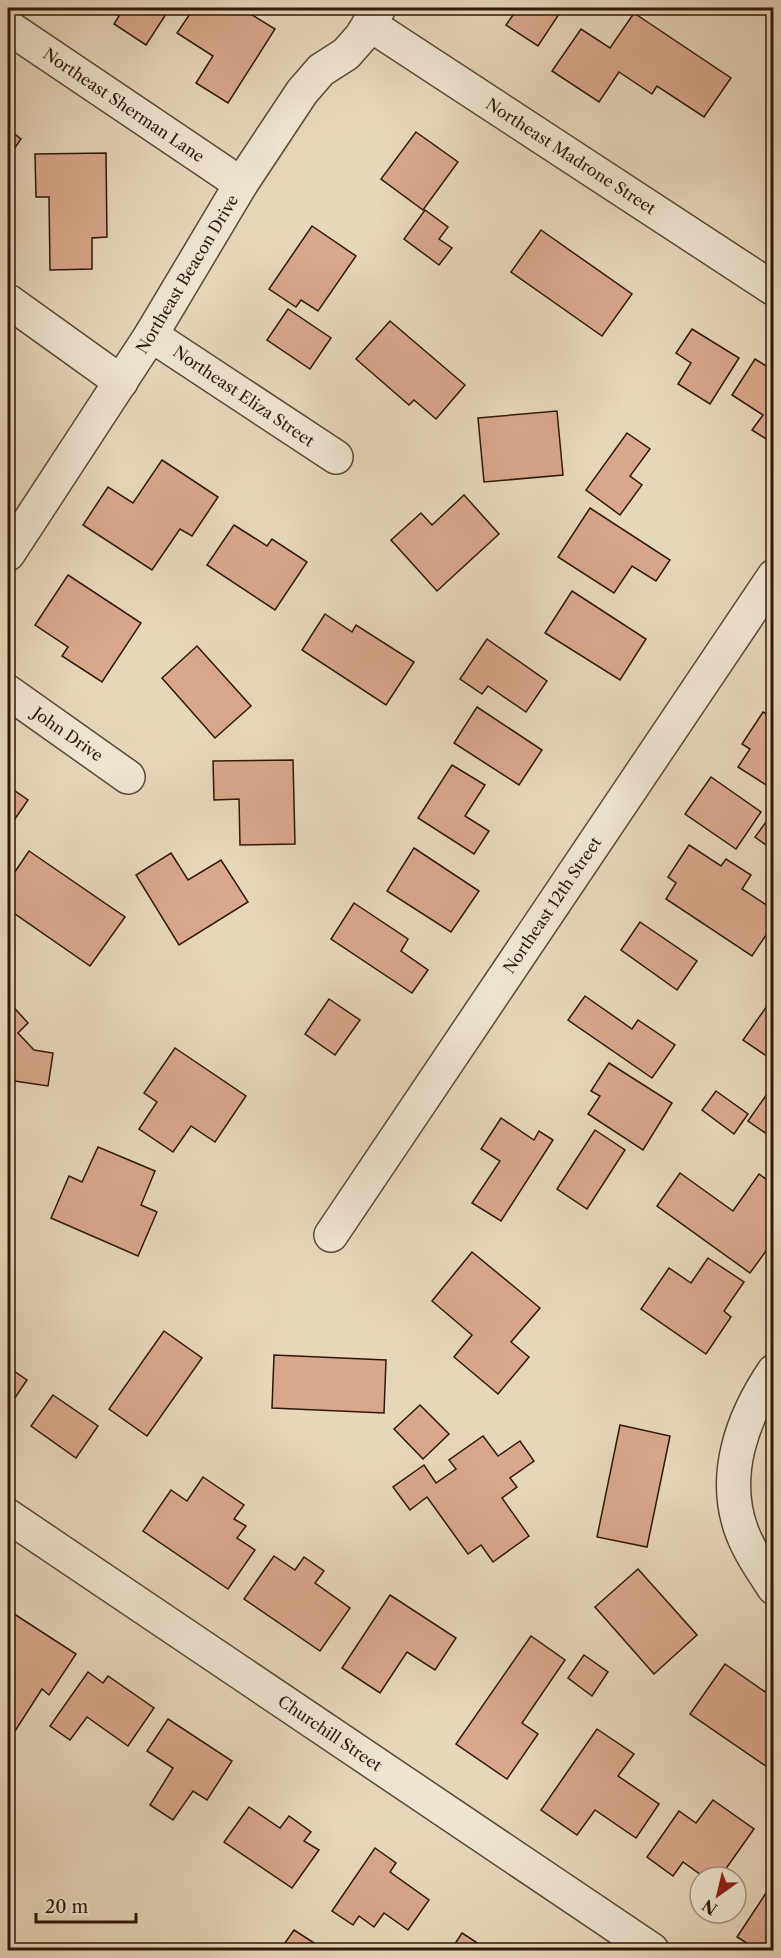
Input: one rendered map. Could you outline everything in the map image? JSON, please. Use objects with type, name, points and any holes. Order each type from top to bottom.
[{"type":"street","name":"Northeast Beacon Drive","points":[[8,554],[152,335],[241,183],[302,92],[321,70],[346,54],[374,16]]},
{"type":"street","name":"Northeast Madrone Street","points":[[374,16],[774,289]]},
{"type":"street","name":"Northeast Sherman Lane","points":[[8,27],[241,183]]},
{"type":"street","points":[[8,301],[121,382]]},
{"type":"street","name":"Northeast Eliza Street","points":[[152,335],[336,457]]},
{"type":"street","name":"Northeast 12th Street","points":[[331,1235],[774,576]]},
{"type":"street","name":"John Drive","points":[[8,692],[128,777]]},
{"type":"street","points":[[774,1371],[744,1424],[736,1458],[733,1493],[742,1532],[774,1588]]},
{"type":"street","name":"Churchill Street","points":[[8,1516],[652,1950]]},
{"type":"building","points":[[105,8],[170,8],[146,45],[114,24],[119,16]]},
{"type":"building","points":[[194,8],[241,8],[275,29],[228,103],[196,83],[213,56],[177,33]]},
{"type":"building","points":[[502,8],[563,8],[538,46],[506,25],[513,15]]},
{"type":"building","points":[[634,13],[731,78],[704,117],[657,86],[652,94],[619,72],[599,102],[552,71],[581,29],[610,48]]},
{"type":"building","points":[[8,129],[21,139],[8,158]]},
{"type":"building","points":[[416,132],[458,162],[423,210],[381,179]]},
{"type":"building","points":[[106,153],[107,237],[92,238],[92,269],[50,270],[49,197],[36,197],[35,154]]},
{"type":"building","points":[[425,210],[448,227],[439,239],[452,248],[439,265],[404,239]]},
{"type":"building","points":[[312,226],[356,256],[318,311],[301,300],[296,307],[269,289]]},
{"type":"building","points":[[541,230],[632,294],[602,336],[511,272]]},
{"type":"building","points":[[288,309],[331,338],[310,369],[267,340]]},
{"type":"building","points":[[390,321],[465,385],[436,419],[414,400],[409,405],[356,359]]},
{"type":"building","points":[[692,329],[739,358],[710,404],[678,384],[691,363],[676,353]]},
{"type":"building","points":[[755,359],[774,371],[774,444],[752,430],[763,415],[732,395]]},
{"type":"building","points":[[557,411],[563,475],[484,482],[478,418]]},
{"type":"building","points":[[627,433],[650,449],[630,476],[642,485],[620,515],[586,490]]},
{"type":"building","points":[[162,460],[218,497],[192,536],[180,529],[152,570],[83,525],[108,487],[133,503]]},
{"type":"building","points":[[464,495],[499,534],[437,591],[391,540],[421,513],[432,525]]},
{"type":"building","points":[[590,508],[670,560],[656,581],[632,566],[614,593],[558,557]]},
{"type":"building","points":[[234,525],[267,546],[272,539],[307,562],[275,610],[207,565]]},
{"type":"building","points":[[68,575],[141,623],[102,682],[62,656],[68,647],[35,625]]},
{"type":"building","points":[[572,591],[646,639],[620,680],[545,633]]},
{"type":"building","points":[[325,614],[352,632],[356,625],[414,662],[386,705],[302,650]]},
{"type":"building","points":[[487,639],[547,681],[526,712],[488,686],[482,694],[460,679]]},
{"type":"building","points":[[197,646],[251,706],[215,738],[162,678]]},
{"type":"building","points":[[477,707],[542,750],[519,785],[454,743]]},
{"type":"building","points":[[763,712],[774,718],[774,790],[738,767],[750,749],[742,744]]},
{"type":"building","points":[[293,760],[295,844],[240,845],[239,799],[214,800],[213,761]]},
{"type":"building","points":[[452,765],[485,785],[465,816],[489,831],[474,854],[418,818]]},
{"type":"building","points":[[711,777],[761,812],[736,849],[685,814]]},
{"type":"building","points":[[8,786],[28,800],[8,829]]},
{"type":"building","points":[[774,811],[774,851],[755,837]]},
{"type":"building","points":[[689,845],[721,866],[726,859],[751,875],[742,889],[774,910],[774,923],[752,956],[666,899],[676,883],[668,877]]},
{"type":"building","points":[[414,848],[479,891],[451,932],[387,891]]},
{"type":"building","points":[[29,851],[125,917],[90,966],[8,909],[8,882]]},
{"type":"building","points":[[171,853],[188,880],[221,860],[248,902],[179,945],[136,875]]},
{"type":"building","points":[[354,903],[408,939],[401,951],[428,970],[412,993],[331,939]]},
{"type":"building","points":[[640,922],[697,961],[677,990],[621,950]]},
{"type":"building","points":[[585,996],[632,1029],[638,1020],[675,1045],[652,1078],[568,1020]]},
{"type":"building","points":[[774,996],[774,1061],[743,1040]]},
{"type":"building","points":[[329,999],[360,1020],[335,1055],[305,1034]]},
{"type":"building","points":[[8,1001],[28,1023],[18,1033],[34,1050],[53,1053],[48,1086],[8,1080]]},
{"type":"building","points":[[175,1048],[246,1096],[215,1142],[191,1126],[173,1152],[139,1129],[157,1102],[144,1093]]},
{"type":"building","points":[[609,1063],[672,1103],[643,1150],[588,1114],[600,1096],[591,1091]]},
{"type":"building","points":[[774,1084],[774,1139],[748,1121]]},
{"type":"building","points":[[716,1091],[748,1114],[734,1134],[702,1110]]},
{"type":"building","points":[[501,1118],[534,1140],[539,1131],[553,1140],[501,1221],[472,1203],[500,1161],[481,1149]]},
{"type":"building","points":[[595,1130],[625,1150],[587,1209],[557,1189]]},
{"type":"building","points":[[98,1147],[155,1171],[141,1205],[157,1212],[138,1256],[51,1218],[69,1176],[82,1182]]},
{"type":"building","points":[[680,1173],[733,1211],[759,1174],[774,1185],[774,1240],[750,1273],[657,1206]]},
{"type":"building","points":[[472,1252],[540,1308],[511,1342],[529,1357],[498,1394],[454,1357],[472,1335],[432,1301]]},
{"type":"building","points":[[708,1258],[744,1282],[724,1311],[731,1317],[706,1354],[641,1309],[669,1268],[691,1283]]},
{"type":"building","points":[[164,1331],[202,1358],[147,1436],[109,1409]]},
{"type":"building","points":[[274,1355],[386,1360],[384,1413],[272,1408]]},
{"type":"building","points":[[8,1367],[27,1380],[8,1408]]},
{"type":"building","points":[[53,1395],[98,1426],[76,1458],[31,1426]]},
{"type":"building","points":[[420,1405],[449,1434],[423,1459],[394,1429]]},
{"type":"building","points":[[620,1425],[670,1436],[647,1547],[597,1537]]},
{"type":"building","points":[[483,1436],[498,1456],[520,1441],[534,1461],[510,1478],[517,1487],[502,1498],[529,1536],[493,1562],[481,1545],[468,1554],[427,1497],[410,1510],[393,1487],[424,1465],[436,1483],[456,1469],[449,1460]]},
{"type":"building","points":[[203,1477],[244,1505],[234,1519],[246,1526],[237,1538],[255,1550],[228,1589],[143,1531],[171,1490],[187,1501]]},
{"type":"building","points":[[274,1556],[295,1570],[304,1557],[324,1571],[315,1583],[350,1608],[320,1651],[244,1599]]},
{"type":"building","points":[[638,1569],[697,1635],[654,1674],[595,1607]]},
{"type":"building","points":[[390,1595],[456,1638],[435,1670],[407,1652],[380,1693],[342,1668]]},
{"type":"building","points":[[8,1610],[76,1654],[49,1695],[42,1689],[8,1742]]},
{"type":"building","points":[[531,1636],[565,1660],[522,1723],[538,1734],[507,1779],[456,1744]]},
{"type":"building","points":[[584,1655],[608,1672],[592,1696],[568,1678]]},
{"type":"building","points":[[725,1664],[774,1698],[773,1771],[690,1714]]},
{"type":"building","points":[[88,1672],[103,1683],[108,1676],[154,1708],[128,1746],[87,1717],[70,1740],[50,1726]]},
{"type":"building","points":[[168,1719],[232,1761],[207,1800],[193,1791],[173,1820],[150,1805],[173,1768],[147,1751]]},
{"type":"building","points":[[597,1729],[634,1754],[618,1776],[659,1804],[636,1838],[595,1810],[577,1835],[541,1810]]},
{"type":"building","points":[[713,1800],[754,1829],[728,1865],[688,1866],[683,1862],[673,1876],[647,1857],[679,1811],[696,1823]]},
{"type":"building","points":[[249,1807],[280,1828],[289,1816],[311,1832],[304,1841],[319,1850],[292,1888],[224,1842]]},
{"type":"building","points":[[375,1848],[396,1863],[390,1872],[429,1900],[408,1930],[384,1913],[374,1927],[359,1916],[353,1925],[332,1911]]},
{"type":"building","points":[[770,1887],[774,1889],[774,1950],[758,1950],[737,1937],[745,1925],[748,1925],[748,1920]]},
{"type":"building","points":[[294,1930],[325,1950],[280,1950]]},
{"type":"building","points":[[462,1933],[479,1944],[475,1950],[451,1950]]}]
